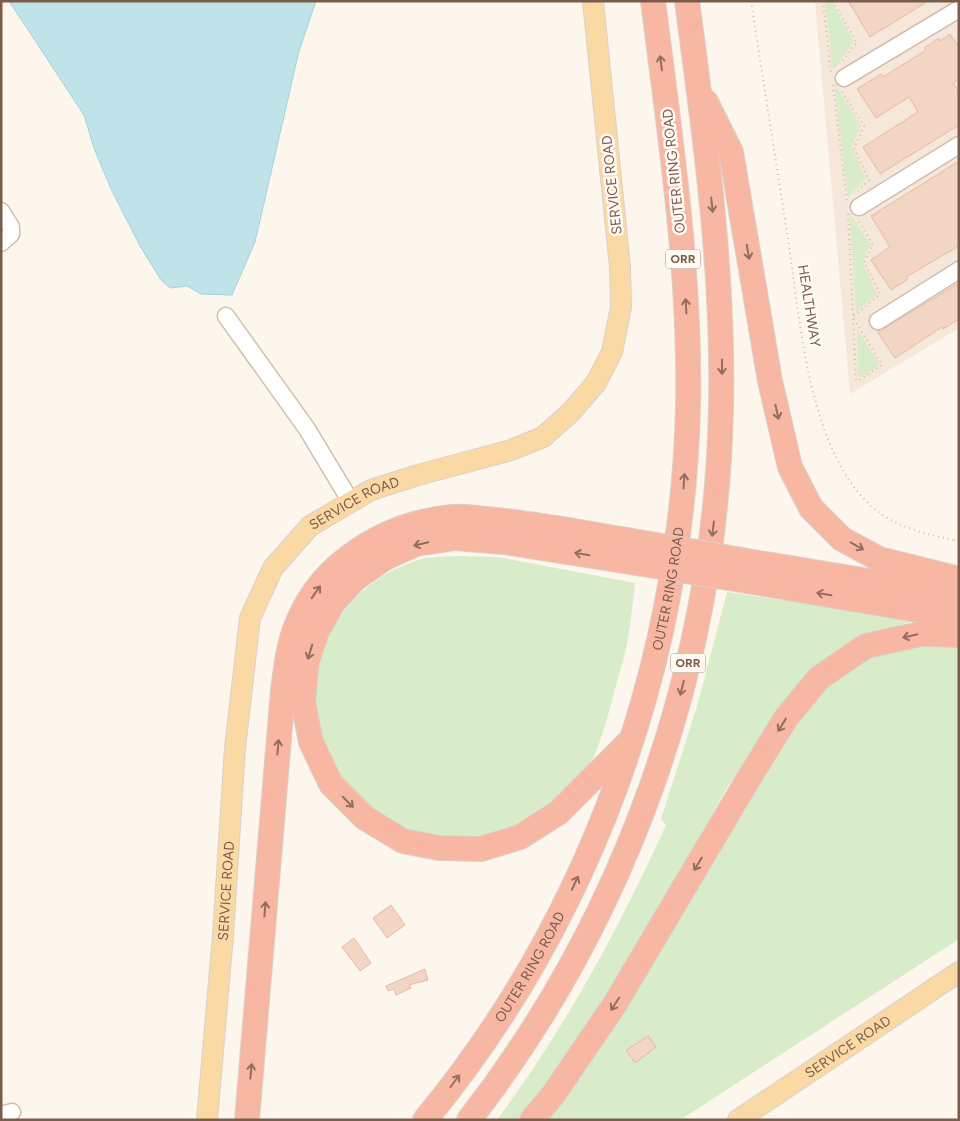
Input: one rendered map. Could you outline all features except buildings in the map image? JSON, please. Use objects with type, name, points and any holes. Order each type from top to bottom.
[{"type":"highway","name":"OUTER RING ROAD","points":[[425,1120],[496,1024],[553,929],[595,840],[632,739],[655,660],[670,586],[682,497],[688,407],[686,315],[680,220],[653,1]]},
{"type":"highway","name":"ORR","points":[[469,1120],[515,1056],[548,1004],[582,945],[612,884],[660,764],[679,701],[695,636],[715,510],[722,408],[717,256],[687,1]]},
{"type":"highway","points":[[698,86],[731,152],[770,381],[790,467],[811,508],[842,539],[879,559],[959,579]]},
{"type":"highway","points":[[247,1120],[287,655],[297,623],[316,590],[342,562],[374,540],[410,524],[454,517],[506,521],[631,551],[750,571],[959,596]]},
{"type":"highway","points":[[631,551],[455,538],[416,544],[384,558],[356,578],[333,603],[317,631],[307,661],[303,702],[311,742],[331,784],[365,818],[403,841],[439,848],[481,849],[520,837],[558,813],[632,739]]},
{"type":"highway","points":[[750,571],[959,617]]},
{"type":"highway","points":[[532,1120],[553,1095],[615,1004],[786,718],[819,678],[866,646],[920,634],[959,635]]},
{"type":"main road","name":"SERVICE ROAD","points":[[207,1120],[223,935],[235,748],[250,618],[273,568],[310,526],[371,490],[418,475],[511,450],[543,437],[571,412],[596,383],[612,352],[621,307],[620,267],[593,1]]},
{"type":"main road","name":"SERVICE ROAD","points":[[753,1117],[959,972]]},
{"type":"main road","name":"SERVICE ROAD","points":[[753,1117],[959,988]]},
{"type":"street","points":[[839,84],[959,9]]},
{"type":"street","points":[[853,208],[959,144]]},
{"type":"street","points":[[1,211],[11,227],[11,234],[1,243]]},
{"type":"street","points":[[878,321],[959,270]]},
{"type":"street","points":[[226,316],[307,429],[350,502]]},
{"type":"path","name":"HEALTHWAY","points":[[751,1],[809,368],[824,430],[831,448],[853,485],[877,511],[906,527],[959,541]]},
{"type":"path","points":[[823,1],[831,75],[857,42],[835,6],[837,1]]},
{"type":"path","points":[[839,84],[864,126],[854,148],[869,180],[853,208]]},
{"type":"path","points":[[839,84],[853,208],[853,317],[856,379],[858,381],[882,365],[853,317]]},
{"type":"path","points":[[853,208],[873,245],[864,262],[880,294],[853,317]]},
{"type":"shaded area","points":[[815,1],[959,1],[959,328],[850,394]]},
{"type":"green space","points":[[825,1],[835,1],[833,6],[854,41],[833,70]]},
{"type":"green space","points":[[834,83],[861,126],[851,147],[866,179],[848,197]]},
{"type":"green space","points":[[849,211],[870,245],[862,263],[877,294],[856,312]]},
{"type":"green space","points":[[857,329],[878,361],[877,367],[861,377],[858,375]]},
{"type":"green space","points":[[461,556],[498,557],[635,583],[628,639],[611,705],[593,759],[583,775],[556,804],[541,815],[525,823],[509,830],[491,834],[451,837],[408,831],[389,822],[356,796],[330,762],[321,742],[315,722],[312,693],[318,663],[330,634],[342,614],[360,593],[395,569],[421,559]]},
{"type":"green space","points":[[727,592],[915,620],[844,646],[811,671],[786,700],[726,789],[656,916],[556,1077],[520,1120],[497,1120],[568,1014],[610,940],[666,825],[661,819],[698,703]]},
{"type":"green space","points":[[933,641],[959,643],[959,939],[680,1120],[544,1120],[636,991],[773,753],[827,684],[856,663],[892,648]]},
{"type":"water","points":[[9,1],[316,1],[299,51],[255,242],[232,295],[201,294],[187,286],[170,288],[161,280],[140,246],[111,189],[94,148],[84,115]]}]
